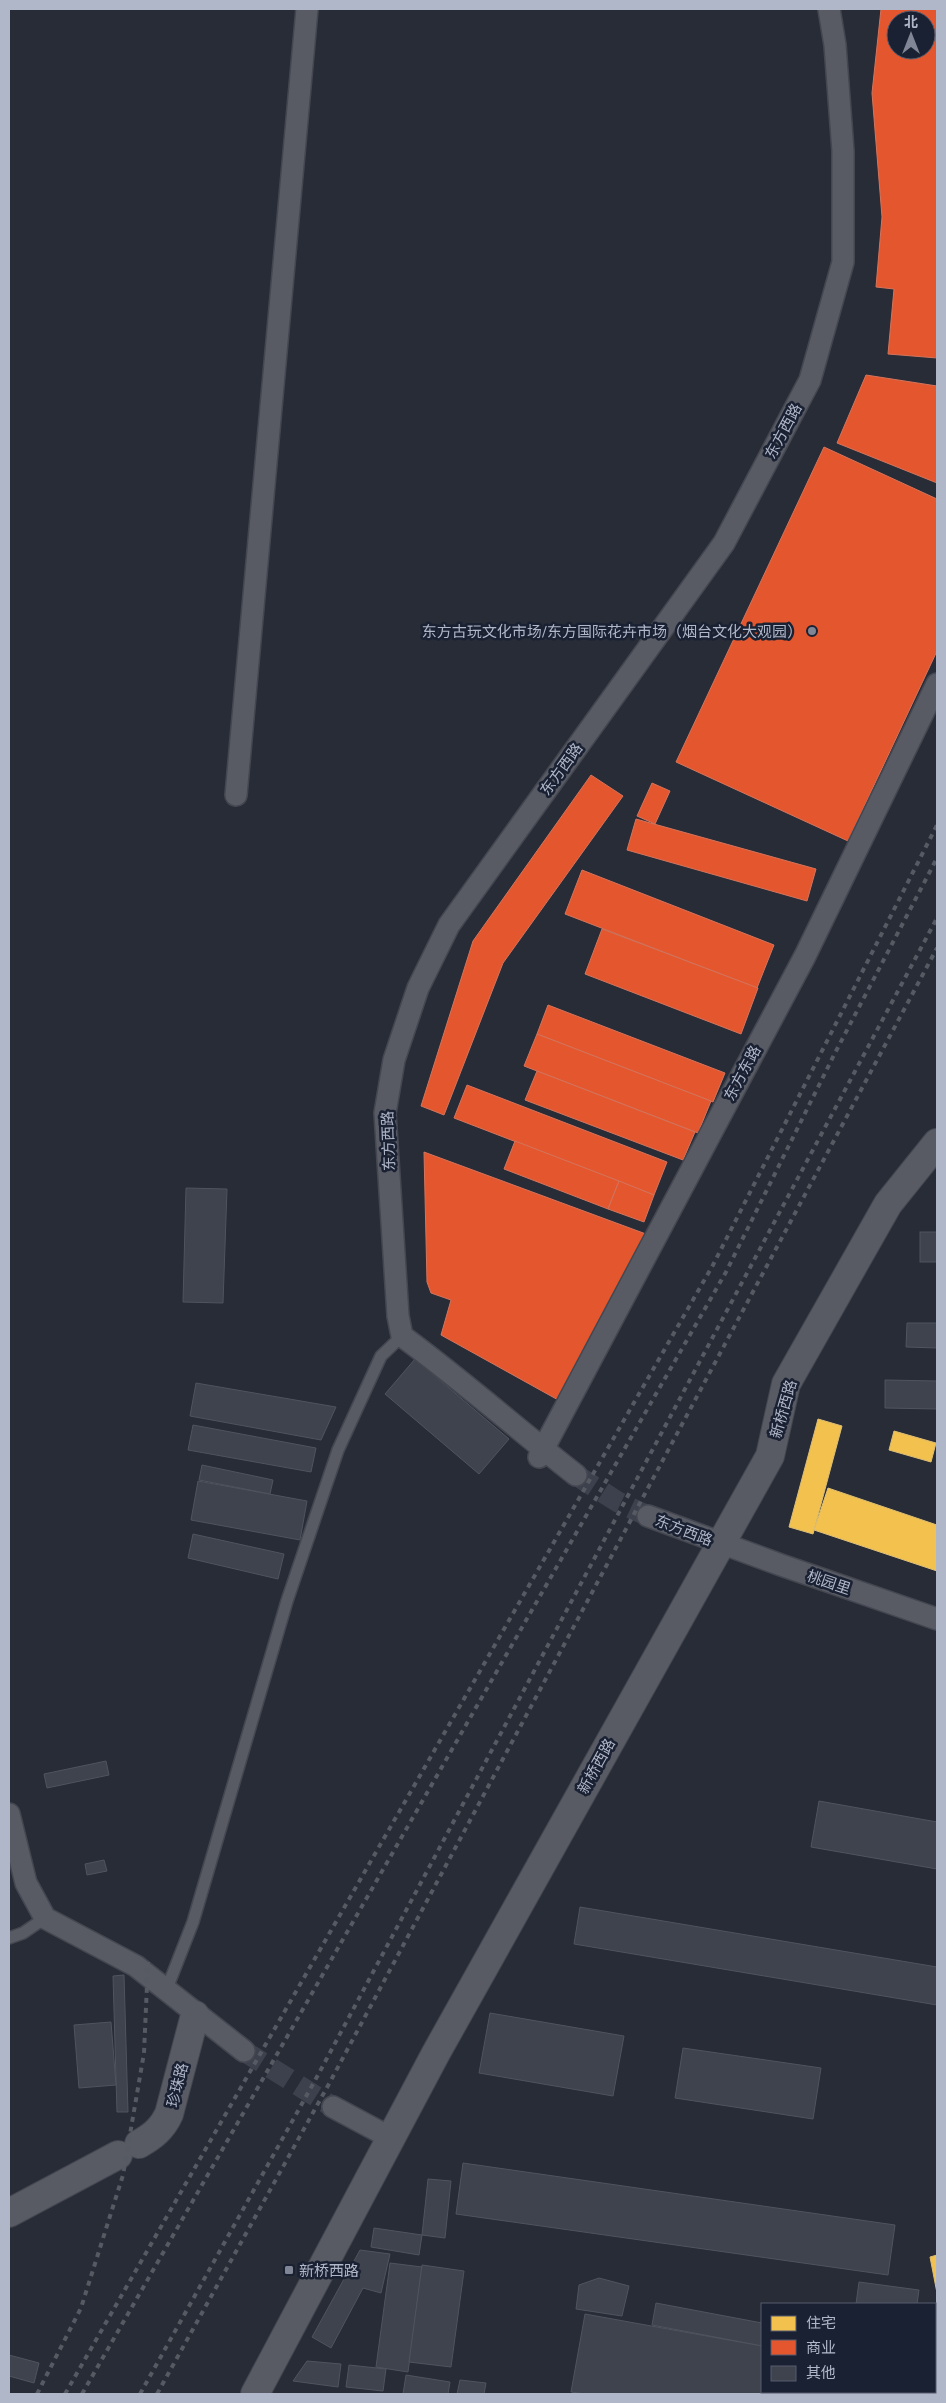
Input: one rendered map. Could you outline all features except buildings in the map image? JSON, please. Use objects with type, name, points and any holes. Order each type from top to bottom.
[{"type":"street","points":[[236,795],[306,9]]},
{"type":"street","name":"东方西路","points":[[402,1336],[398,1316],[385,1114],[394,1060],[418,988],[449,925],[724,543],[810,380],[843,262],[843,150],[835,45],[828,9]]},
{"type":"street","name":"东方东路","points":[[541,1453],[804,956],[937,684]]},
{"type":"street","name":"新桥西路","points":[[255,2394],[436,2053],[770,1456],[786,1384],[888,1204],[937,1143]]},
{"type":"street","points":[[402,1336],[455,1375],[541,1453],[576,1475]]},
{"type":"street","name":"东方西路","points":[[648,1516],[720,1544]]},
{"type":"street","name":"桃园里","points":[[720,1544],[937,1619]]},
{"type":"street","points":[[9,1814],[26,1884],[45,1918],[118,1955],[244,2051]]},
{"type":"street","name":"珍珠路","points":[[9,2213],[154,2135],[164,2124],[169,2114],[195,2014]]},
{"type":"street","points":[[333,2107],[391,2138]]},
{"type":"lane","points":[[166,1990],[193,1922],[287,1601],[338,1450],[381,1356],[402,1336]]},
{"type":"lane","points":[[9,1938],[23,1934],[45,1918]]},
{"type":"tunnel","points":[[576,1475],[618,1502],[648,1516]]},
{"type":"tunnel","points":[[244,2051],[333,2107]]},
{"type":"railway","points":[[65,2394],[713,1265],[937,825]]},
{"type":"railway","points":[[82,2394],[726,1272],[835,1053],[937,858]]},
{"type":"railway","points":[[140,2394],[318,2075],[937,918]]},
{"type":"railway","points":[[157,2394],[330,2082],[937,948]]},
{"type":"railway","points":[[37,2394],[81,2308],[123,2175],[144,2053],[148,1962]]},
{"type":"place","name":"东方古玩文化市场/东方国际花卉市场（烟台文化大观园）","points":[[812,631]]},
{"type":"place","name":"新桥西路","points":[[289,2270]]}]
